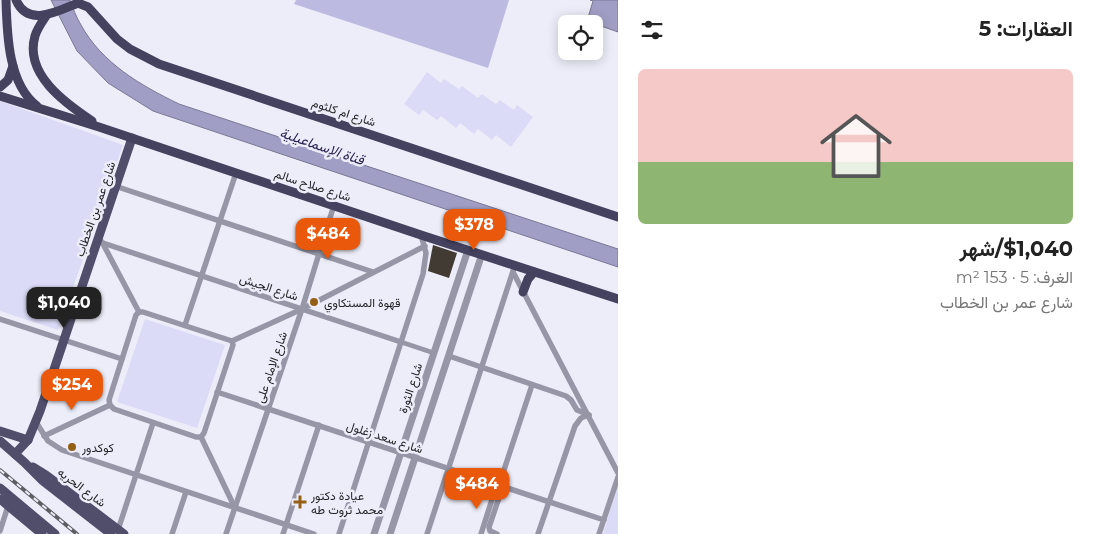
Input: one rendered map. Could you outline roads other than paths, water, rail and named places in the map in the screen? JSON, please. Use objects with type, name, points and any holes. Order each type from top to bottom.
[{"type":"highway","points":[[6,0],[7,28],[13,66],[23,94],[38,108]]},
{"type":"highway","points":[[16,0],[20,8],[31,15],[47,15],[35,38],[34,48],[37,68],[42,76],[58,93],[99,126]]},
{"type":"highway","name":"شارع ام كلثوم","points":[[47,15],[78,3],[88,7],[117,39],[130,49],[159,64],[618,217]]},
{"type":"highway","points":[[0,87],[8,80],[13,66]]},
{"type":"highway","name":"شارع صلاح سالم","points":[[0,96],[99,126],[482,254],[514,269],[534,272],[617,298]]},
{"type":"highway","points":[[523,292],[528,279],[534,272]]},
{"type":"main road","name":"شارع عمر بن الخطاب","points":[[15,454],[28,440],[36,421],[100,242],[132,138]]},
{"type":"main road","points":[[0,431],[28,440]]},
{"type":"main road","name":"شارع الحريه","points":[[0,441],[43,481],[118,533]]},
{"type":"main road","points":[[0,488],[55,534]]},
{"type":"main road","points":[[0,499],[42,534]]},
{"type":"street","points":[[185,325],[236,173]]},
{"type":"street","points":[[116,186],[373,272]]},
{"type":"street","name":"شارع الإمام على","points":[[226,534],[302,309],[334,205]]},
{"type":"street","points":[[338,534],[425,267],[425,246],[421,235]]},
{"type":"street","points":[[100,242],[138,312]]},
{"type":"street","name":"شارع الجيش","points":[[100,242],[434,353]]},
{"type":"street","points":[[138,312],[232,341],[302,309],[425,246]]},
{"type":"street","name":"شارع الثورة","points":[[374,534],[468,250]]},
{"type":"street","points":[[390,534],[482,254]]},
{"type":"street","points":[[463,265],[472,262],[478,268]]},
{"type":"street","points":[[514,269],[523,292],[618,473]]},
{"type":"street","points":[[427,534],[514,269]]},
{"type":"street","points":[[138,312],[109,400],[110,405],[114,409],[196,438],[204,434],[233,345],[232,341]]},
{"type":"street","points":[[0,318],[122,359]]},
{"type":"street","points":[[449,356],[566,396],[578,410],[589,415]]},
{"type":"street","points":[[481,534],[532,385]]},
{"type":"street","name":"شارع سعد زغلول","points":[[217,392],[604,520]]},
{"type":"street","points":[[44,436],[110,405]]},
{"type":"street","points":[[538,534],[577,422],[580,418],[589,415]]},
{"type":"street","points":[[36,421],[44,436],[62,450],[314,534]]},
{"type":"street","points":[[118,533],[153,422]]},
{"type":"street","points":[[283,534],[319,425]]},
{"type":"street","points":[[201,437],[235,508]]},
{"type":"street","points":[[599,534],[618,477]]},
{"type":"street","points":[[496,534],[490,531],[489,527],[499,485]]},
{"type":"street","points":[[172,534],[186,492]]},
{"type":"street","points":[[0,531],[8,506]]},
{"type":"railway","points":[[0,470],[77,534]]},
{"type":"place","name":"قهوة المستكاوي","points":[[314,302]]},
{"type":"place","name":"كوكدور","points":[[72,447]]},
{"type":"place","name":"عيادة دكتور محمد ثروت طه","points":[[300,502]]},
{"type":"water label","name":"قناة الإسماعيلية","points":[[322,146]]}]
